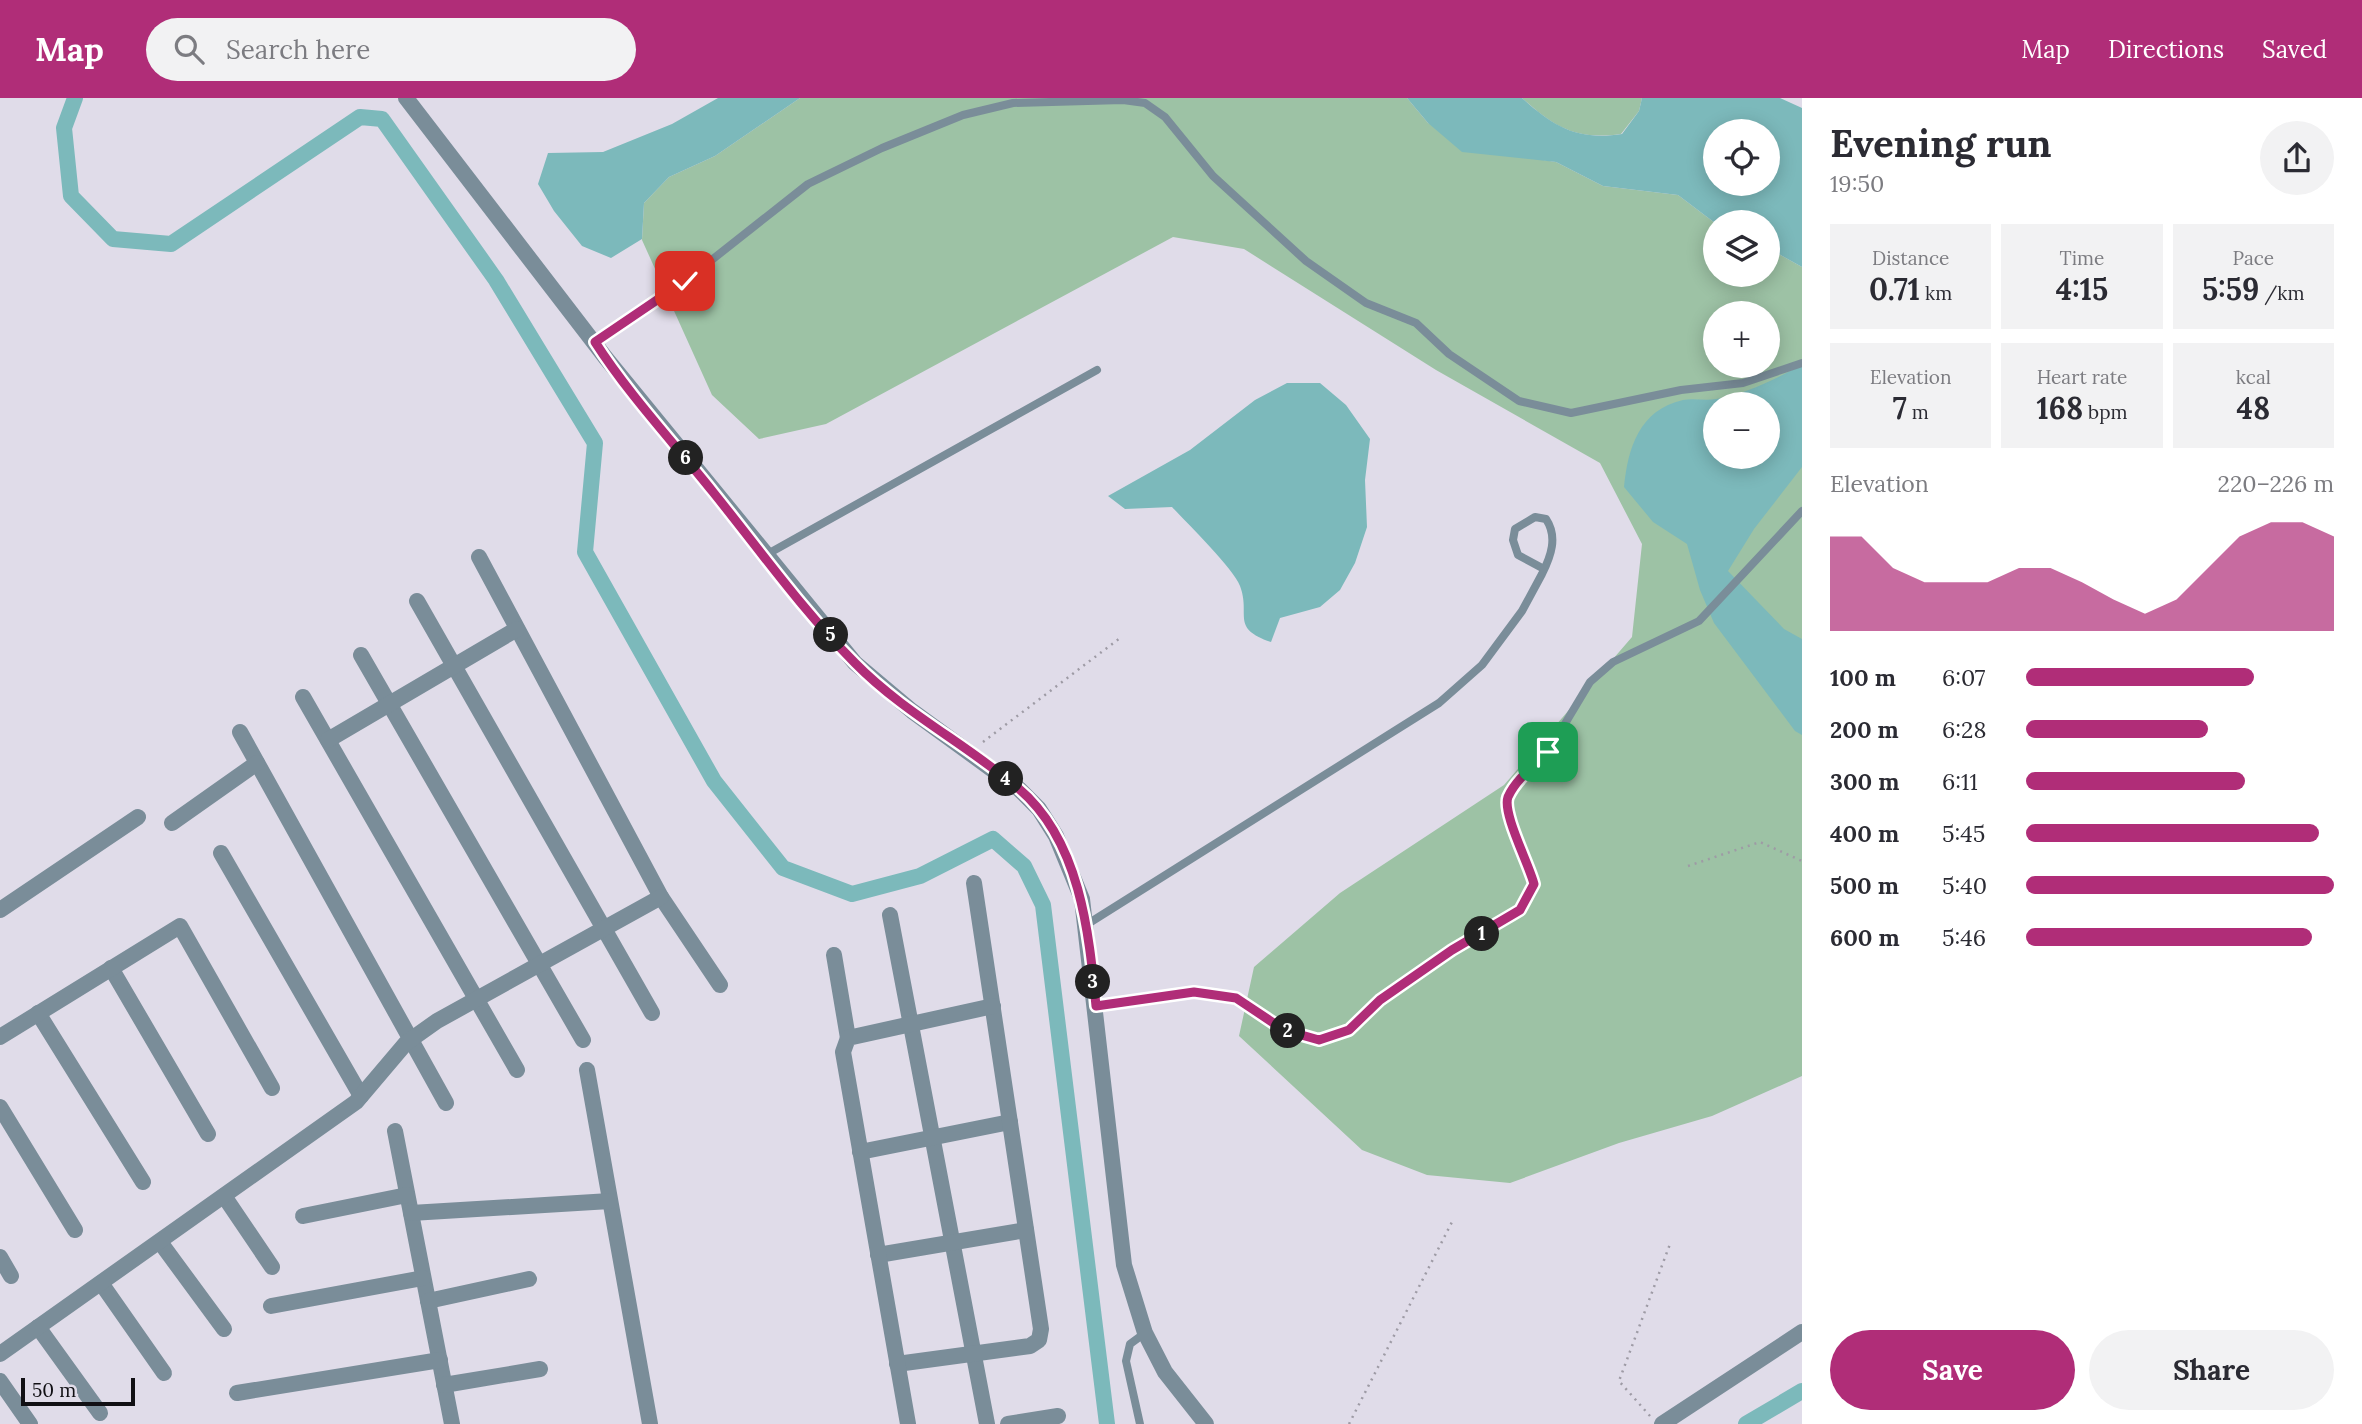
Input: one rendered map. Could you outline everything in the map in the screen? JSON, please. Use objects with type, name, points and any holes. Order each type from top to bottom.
[{"type":"street","points":[[406,98],[764,556],[855,663],[912,712],[1019,789],[1039,809],[1056,836],[1082,899],[1096,1006],[1106,1128],[1124,1265],[1145,1333],[1166,1372],[1206,1424]]},
{"type":"street","points":[[479,557],[661,897],[720,985]]},
{"type":"street","points":[[417,601],[606,928],[652,1013]]},
{"type":"street","points":[[328,740],[517,628]]},
{"type":"street","points":[[361,655],[583,1041]]},
{"type":"street","points":[[303,697],[517,1070]]},
{"type":"street","points":[[240,732],[413,1038],[446,1103]]},
{"type":"street","points":[[172,824],[257,763]]},
{"type":"street","points":[[0,910],[138,817]]},
{"type":"street","points":[[220,853],[361,1096]]},
{"type":"street","points":[[897,1364],[1030,1346],[1039,1340],[1041,1329],[974,883]]},
{"type":"street","points":[[0,1354],[361,1096],[413,1038],[475,1000],[661,897]]},
{"type":"street","points":[[890,915],[987,1424]]},
{"type":"street","points":[[0,1037],[180,926],[272,1088]]},
{"type":"street","points":[[834,955],[848,1038],[843,1052],[908,1424]]},
{"type":"street","points":[[111,968],[208,1134]]},
{"type":"street","points":[[848,1038],[993,1006]]},
{"type":"street","points":[[38,1013],[143,1182]]},
{"type":"street","points":[[587,1070],[650,1424]]},
{"type":"street","points":[[0,1107],[75,1230]]},
{"type":"street","points":[[860,1152],[1010,1122]]},
{"type":"street","points":[[394,1131],[452,1424]]},
{"type":"street","points":[[303,1216],[407,1195]]},
{"type":"street","points":[[224,1196],[272,1267]]},
{"type":"street","points":[[411,1213],[610,1201]]},
{"type":"street","points":[[878,1255],[1026,1230]]},
{"type":"street","points":[[160,1242],[224,1329]]},
{"type":"street","points":[[0,1257],[11,1276]]},
{"type":"street","points":[[271,1307],[423,1278]]},
{"type":"street","points":[[428,1301],[529,1279]]},
{"type":"street","points":[[101,1283],[164,1373]]},
{"type":"street","points":[[38,1327],[100,1413]]},
{"type":"street","points":[[1659,1424],[1802,1332]]},
{"type":"street","points":[[237,1393],[440,1360]]},
{"type":"street","points":[[444,1385],[540,1369]]},
{"type":"street","points":[[0,1381],[30,1424]]},
{"type":"street","points":[[1008,1424],[1058,1416]]},
{"type":"lane","points":[[595,342],[685,281],[808,184],[882,148],[963,115],[1013,103],[1123,100],[1145,103],[1165,117],[1213,176],[1306,261],[1366,303],[1416,323],[1449,354],[1519,401],[1571,413],[1681,390],[1743,383],[1802,363]]},
{"type":"lane","points":[[764,556],[1097,370]]},
{"type":"lane","points":[[1096,1006],[1194,992],[1236,998],[1284,1030],[1319,1040],[1349,1030],[1391,992],[1452,950],[1520,910],[1534,884],[1527,858],[1508,820],[1507,798],[1519,781],[1548,752],[1590,682],[1613,662],[1699,621],[1802,511]]},
{"type":"lane","points":[[1086,925],[1439,703],[1482,665],[1522,611],[1544,569],[1553,536],[1546,519],[1535,517],[1515,529],[1513,540],[1518,555],[1544,569]]},
{"type":"lane","points":[[1140,1424],[1126,1362],[1130,1344],[1145,1333]]},
{"type":"path","points":[[970,753],[1120,638]]},
{"type":"path","points":[[1688,866],[1760,842],[1802,861]]},
{"type":"path","points":[[1349,1424],[1452,1220]]},
{"type":"path","points":[[1659,1424],[1619,1381],[1670,1244]]},
{"type":"shaded area","points":[[718,98],[800,98],[715,156],[669,177],[644,203],[642,239],[611,258],[582,246],[554,211],[538,184],[548,153],[603,152],[672,124]]},
{"type":"shaded area","points":[[800,98],[1407,98],[1428,123],[1517,156],[1556,162],[1603,186],[1678,195],[1703,214],[1703,287],[1780,287],[1780,255],[1802,267],[1802,1076],[1712,1116],[1619,1143],[1510,1183],[1427,1175],[1362,1150],[1239,1036],[1254,967],[1340,893],[1504,785],[1632,637],[1642,544],[1600,463],[1436,370],[1244,249],[1173,237],[826,424],[759,439],[712,395],[642,240],[644,203],[669,177],[715,156]]},
{"type":"shaded area","points":[[1407,98],[1522,98],[1545,117],[1568,130],[1606,136],[1622,134],[1639,111],[1642,98],[1780,98],[1802,108],[1802,267],[1780,255],[1780,210],[1703,210],[1703,214],[1678,195],[1603,186],[1556,162],[1462,152],[1428,123]]},
{"type":"shaded area","points":[[1522,98],[1642,98],[1639,111],[1621,134],[1591,135],[1567,130],[1545,117]]},
{"type":"shaded area","points":[[1802,365],[1802,467],[1754,529],[1728,571],[1784,629],[1802,639],[1802,735],[1795,731],[1714,623],[1700,590],[1687,544],[1653,522],[1624,487],[1633,445],[1646,422],[1668,405],[1691,399],[1703,400],[1703,469],[1780,469],[1780,392],[1743,392],[1780,378],[1780,375]]},
{"type":"shaded area","points":[[1287,383],[1320,383],[1346,405],[1370,439],[1365,480],[1367,527],[1355,563],[1340,590],[1320,607],[1280,618],[1271,642],[1258,637],[1246,626],[1243,596],[1236,578],[1220,557],[1172,507],[1125,509],[1108,496],[1190,450],[1255,400]]},
{"type":"waterway","points":[[75,98],[64,128],[71,196],[113,239],[171,244],[360,117],[382,119],[496,280],[595,443],[585,552],[714,781],[783,868],[852,894],[920,876],[993,839],[1024,866],[1043,905],[1107,1424]]},
{"type":"waterway","points":[[1746,1424],[1802,1391]]},
{"type":"route","points":[[685,281],[595,342],[775,569],[855,663],[912,712],[1019,789],[1039,809],[1056,836],[1082,899],[1096,1006],[1194,992],[1236,998],[1284,1030],[1319,1040],[1349,1030],[1380,1000],[1452,950],[1494,928],[1520,910],[1534,884],[1527,858],[1508,820],[1507,798],[1519,781],[1548,752]]}]
